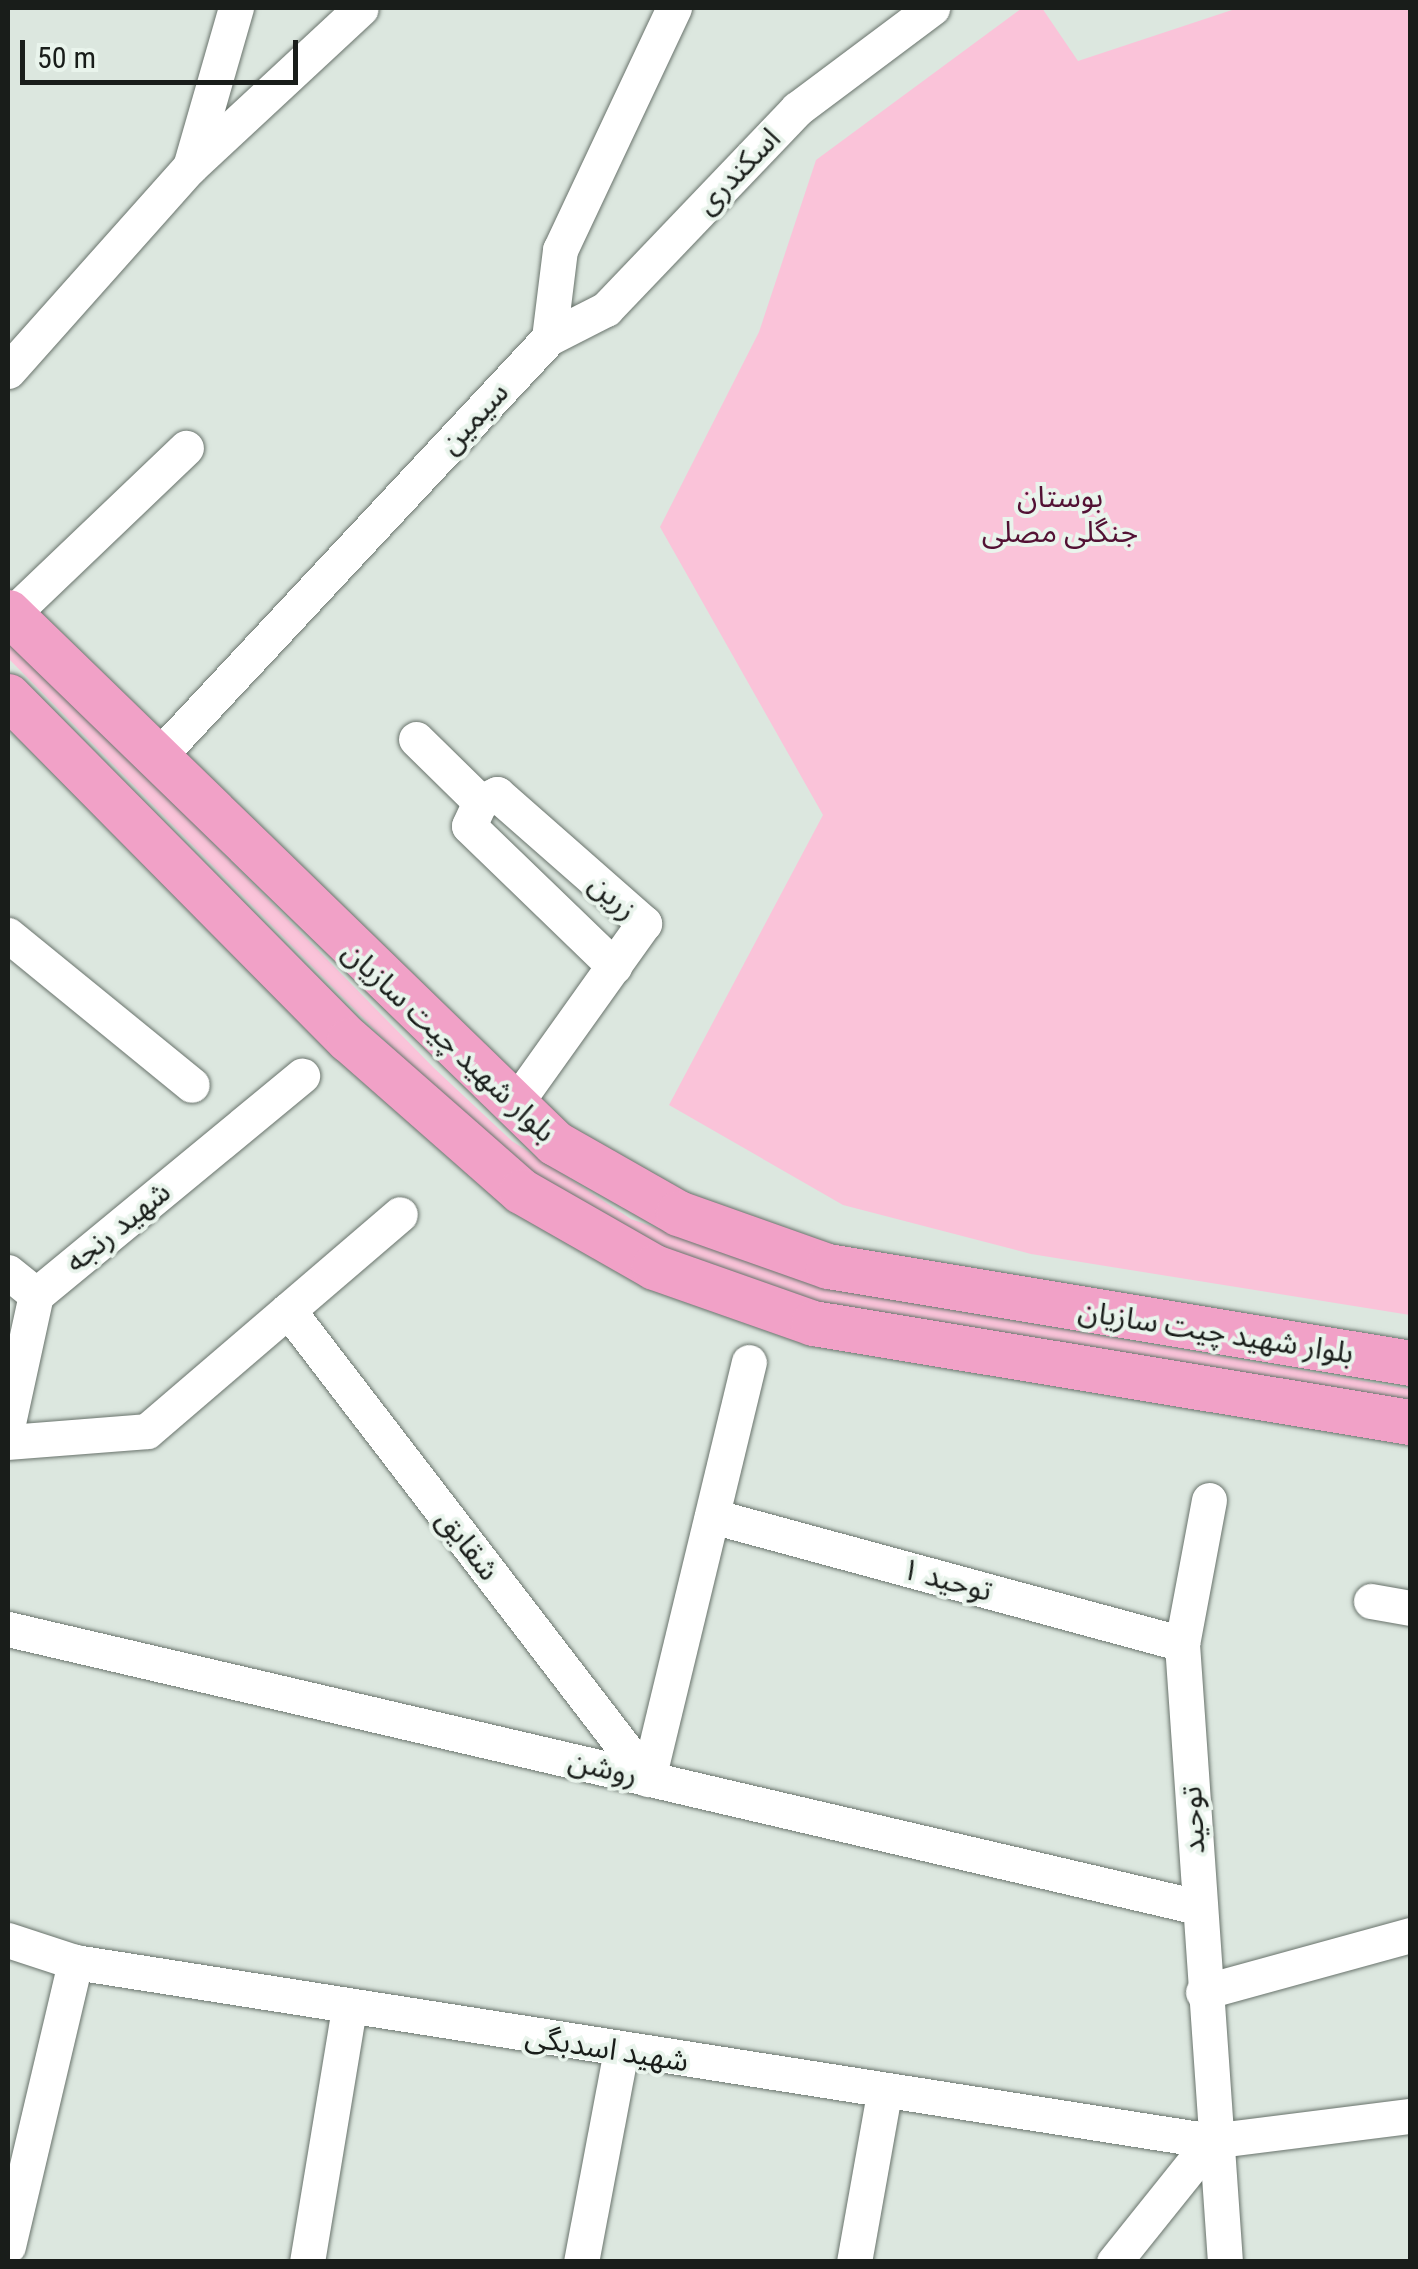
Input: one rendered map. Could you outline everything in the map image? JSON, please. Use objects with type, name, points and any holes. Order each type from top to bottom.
[{"type":"main road","name":"بلوار شهید چیت سازیان","points":[[9,614],[555,1143],[678,1213],[828,1266],[1410,1363]]},
{"type":"main road","name":"بلوار شهید چیت سازیان","points":[[8,696],[349,1040],[520,1191],[654,1267],[813,1323],[1410,1422]]},
{"type":"street","points":[[190,168],[236,8]]},
{"type":"street","points":[[8,370],[190,168],[360,8]]},
{"type":"street","points":[[549,338],[560,250],[674,8]]},
{"type":"street","name":"اسکندری","points":[[549,338],[606,309],[797,109],[932,8]]},
{"type":"street","name":"سیمین","points":[[156,759],[549,338]]},
{"type":"street","points":[[9,614],[186,448]]},
{"type":"street","name":"زرین","points":[[416,738],[480,802],[497,794],[644,924],[514,1105]]},
{"type":"street","points":[[480,802],[469,826],[614,966]]},
{"type":"street","points":[[8,935],[192,1085]]},
{"type":"street","name":"شهید رنجه","points":[[8,1423],[36,1295],[302,1076]]},
{"type":"street","points":[[8,1442],[148,1431],[400,1214]]},
{"type":"street","points":[[8,1272],[36,1295]]},
{"type":"street","name":"شقایق","points":[[288,1310],[648,1779]]},
{"type":"street","points":[[648,1779],[749,1362]]},
{"type":"street","name":"توحید","points":[[1209,1500],[1182,1644],[1211,2141],[1225,2262]]},
{"type":"street","name":"توحید ۱","points":[[712,1516],[1182,1644]]},
{"type":"street","points":[[1372,1601],[1410,1608]]},
{"type":"street","name":"روشن","points":[[8,1628],[1198,1907]]},
{"type":"street","points":[[1203,1992],[1410,1935]]},
{"type":"street","name":"شهید اسدبگی","points":[[8,1940],[75,1962],[884,2094],[1211,2141],[1410,2116]]},
{"type":"street","points":[[8,2246],[75,1962]]},
{"type":"street","points":[[307,2262],[349,2007]]},
{"type":"street","points":[[581,2262],[621,2051]]},
{"type":"street","points":[[854,2262],[884,2094]]},
{"type":"street","points":[[1114,2262],[1211,2141]]},
{"type":"green space","name":"بوستان جنگلی مصلی","points":[[1022,8],[1042,8],[1078,61],[1238,8],[1410,8],[1410,1315],[1031,1254],[843,1205],[669,1105],[823,815],[660,527],[759,332],[816,160]]},
{"type":"green space","points":[[8,635],[434,1068],[512,1141],[631,1219],[830,1289],[1410,1389],[1410,1410],[872,1322],[680,1258],[530,1172],[450,1106],[8,658]]}]
